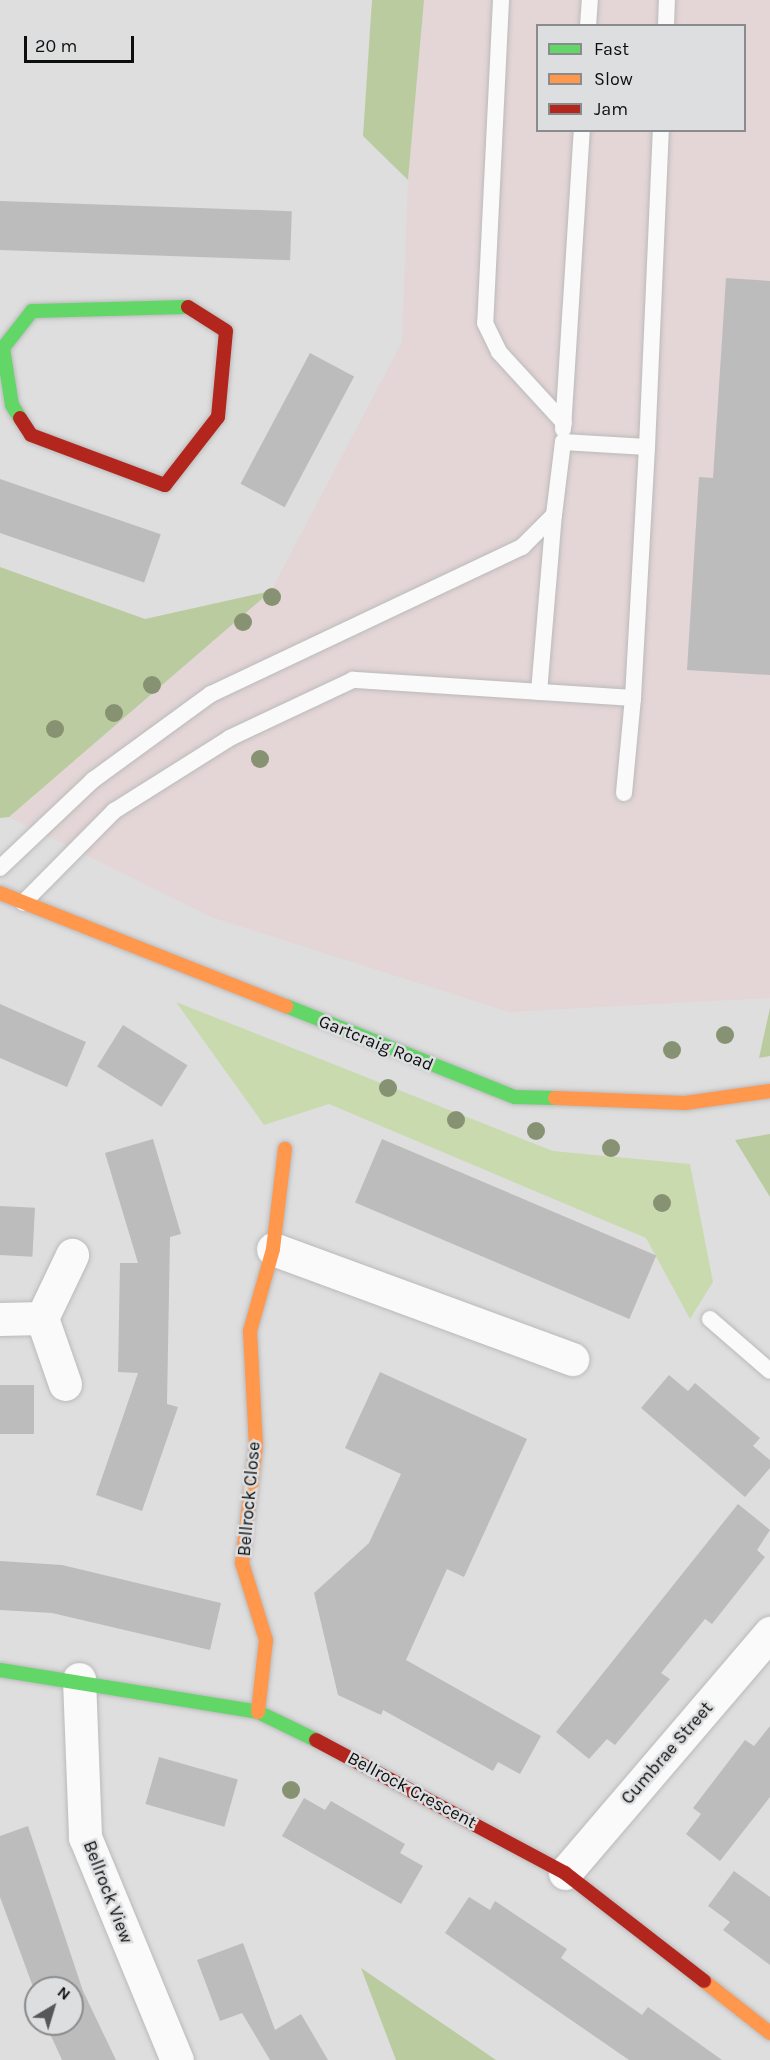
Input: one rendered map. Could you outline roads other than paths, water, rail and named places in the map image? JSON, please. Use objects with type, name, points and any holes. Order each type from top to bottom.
[{"type":"street","points":[[188,307],[226,331],[218,417],[165,485],[31,435],[12,405],[2,348],[32,311],[188,307]]},
{"type":"street","name":"Gartcraig Road","points":[[0,893],[515,1097],[685,1103],[770,1091]]},
{"type":"street","name":"Bellrock Close","points":[[258,1712],[266,1640],[242,1563],[256,1446],[250,1331],[273,1249],[285,1149]]},
{"type":"street","points":[[273,1249],[572,1359]]},
{"type":"street","points":[[65,1384],[42,1318],[72,1255]]},
{"type":"street","points":[[0,1319],[42,1318]]},
{"type":"street","name":"Cumbrae Street","points":[[565,1873],[770,1633]]},
{"type":"street","name":"Bellrock Crescent","points":[[0,1670],[78,1679],[258,1712],[419,1791],[565,1873],[770,2033]]},
{"type":"street","name":"Bellrock View","points":[[78,1679],[85,1837],[177,2060]]},
{"type":"lane","points":[[501,0],[485,323],[499,352],[564,423]]},
{"type":"lane","points":[[588,24],[590,0]]},
{"type":"lane","points":[[666,24],[667,0]]},
{"type":"lane","points":[[539,692],[564,423],[582,132]]},
{"type":"lane","points":[[624,794],[633,698],[647,447],[661,132]]},
{"type":"lane","points":[[562,442],[647,447]]},
{"type":"lane","points":[[0,868],[93,780],[211,694],[522,546],[554,515]]},
{"type":"lane","points":[[23,903],[114,811],[230,738],[353,680],[633,698]]},
{"type":"lane","points":[[710,1319],[770,1371]]}]
